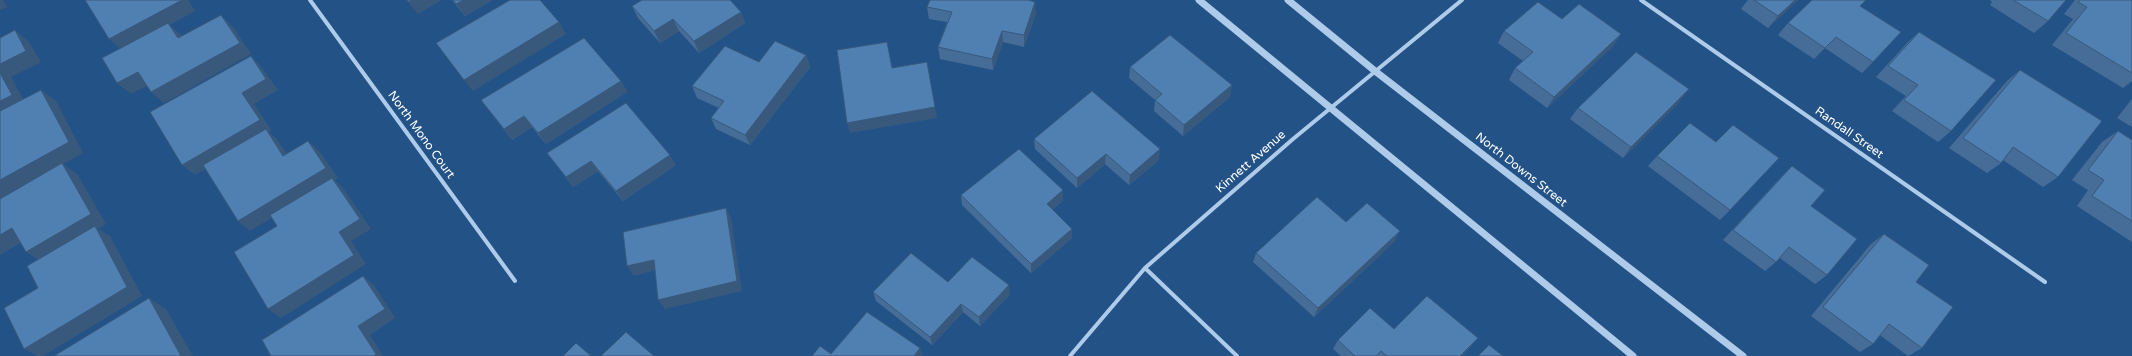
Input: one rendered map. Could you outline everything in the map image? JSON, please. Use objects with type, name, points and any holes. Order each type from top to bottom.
[{"type":"street","name":"North Mono Court","points":[[310,0],[515,282]]},
{"type":"street","points":[[1199,0],[1633,356]]},
{"type":"street","name":"North Downs Street","points":[[1288,0],[1375,71],[1743,356]]},
{"type":"street","name":"Kinnett Avenue","points":[[1070,356],[1145,268],[1330,109],[1462,0]]},
{"type":"street","name":"Randall Street","points":[[1641,0],[2045,282]]},
{"type":"street","points":[[1145,268],[1237,356]]},
{"type":"building","points":[[85,0],[182,0],[109,39]]},
{"type":"building","points":[[453,0],[464,0],[456,4]]},
{"type":"building","points":[[510,0],[540,0],[559,22],[464,80],[436,43]]},
{"type":"building","points":[[642,0],[730,0],[741,12],[694,41],[673,19],[654,31],[632,6]]},
{"type":"building","points":[[930,0],[1028,0],[1035,2],[1024,35],[1002,31],[992,59],[938,47],[952,12],[927,7]]},
{"type":"building","points":[[1754,0],[1795,0],[1778,16]]},
{"type":"building","points":[[1812,0],[1866,0],[1860,6],[1901,32],[1873,62],[1836,37],[1825,48],[1788,23]]},
{"type":"building","points":[[2013,0],[2066,0],[2048,21]]},
{"type":"building","points":[[2080,0],[2132,0],[2132,73],[2066,33],[2087,7],[2078,2]]},
{"type":"building","points":[[1538,2],[1562,19],[1579,4],[1621,34],[1554,97],[1515,68],[1533,52],[1504,31]]},
{"type":"building","points":[[221,15],[240,43],[151,92],[138,72],[117,83],[102,58],[168,23],[178,38]]},
{"type":"building","points":[[15,30],[26,51],[0,64],[0,38]]},
{"type":"building","points":[[1919,32],[1996,80],[1951,131],[1904,100],[1918,85],[1888,66]]},
{"type":"building","points":[[1170,35],[1232,85],[1184,125],[1155,100],[1162,94],[1130,67]]},
{"type":"building","points":[[584,38],[621,81],[538,133],[524,116],[504,129],[481,100]]},
{"type":"building","points":[[775,41],[806,55],[745,135],[711,118],[724,101],[692,86],[725,46],[759,62]]},
{"type":"building","points":[[887,42],[892,68],[927,62],[935,107],[847,123],[837,50]]},
{"type":"building","points":[[1636,52],[1689,89],[1631,147],[1578,108]]},
{"type":"building","points":[[251,56],[266,79],[242,93],[260,120],[182,165],[150,112]]},
{"type":"building","points":[[2020,70],[2102,121],[2058,177],[2013,147],[2001,163],[1963,138]]},
{"type":"building","points":[[0,73],[12,95],[0,101]]},
{"type":"building","points":[[41,90],[69,142],[0,180],[0,111]]},
{"type":"building","points":[[1092,91],[1160,149],[1130,175],[1106,154],[1077,178],[1034,139]]},
{"type":"building","points":[[626,103],[670,155],[616,191],[591,161],[566,177],[547,153]]},
{"type":"building","points":[[1690,123],[1716,142],[1733,125],[1779,158],[1730,210],[1657,156]]},
{"type":"building","points":[[266,129],[283,156],[308,141],[326,168],[238,221],[203,165]]},
{"type":"building","points":[[2118,131],[2132,140],[2132,221],[2092,196],[2104,180],[2088,170]]},
{"type":"building","points":[[1019,149],[1063,190],[1047,204],[1072,229],[1031,264],[961,195]]},
{"type":"building","points":[[62,163],[91,214],[26,252],[12,228],[0,235],[0,199]]},
{"type":"building","points":[[1792,166],[1825,190],[1811,206],[1857,239],[1827,275],[1789,247],[1776,262],[1733,230]]},
{"type":"building","points":[[332,178],[360,219],[339,232],[354,255],[268,309],[234,252],[277,226],[270,215]]},
{"type":"building","points":[[1317,197],[1346,222],[1367,203],[1400,231],[1318,308],[1256,253]]},
{"type":"building","points":[[726,208],[737,281],[658,300],[654,260],[627,266],[623,232]]},
{"type":"building","points":[[95,226],[127,287],[24,349],[4,308],[38,288],[27,266]]},
{"type":"building","points":[[1884,234],[1929,265],[1916,282],[1953,307],[1922,348],[1889,324],[1873,344],[1823,307]]},
{"type":"building","points":[[911,253],[948,282],[972,257],[1009,285],[979,317],[961,304],[930,337],[873,292]]},
{"type":"building","points":[[363,276],[385,309],[358,326],[376,354],[374,356],[271,356],[262,340]]},
{"type":"building","points":[[1427,296],[1478,338],[1460,356],[1387,356],[1381,351],[1376,356],[1355,356],[1338,340],[1370,308],[1394,329]]},
{"type":"building","points":[[149,298],[181,356],[54,356]]},
{"type":"building","points":[[867,312],[920,348],[914,356],[812,356],[820,346],[831,354]]},
{"type":"building","points":[[626,332],[654,356],[601,356]]},
{"type":"building","points":[[576,343],[591,356],[563,356]]},
{"type":"building","points":[[1489,345],[1503,356],[1478,356]]}]
